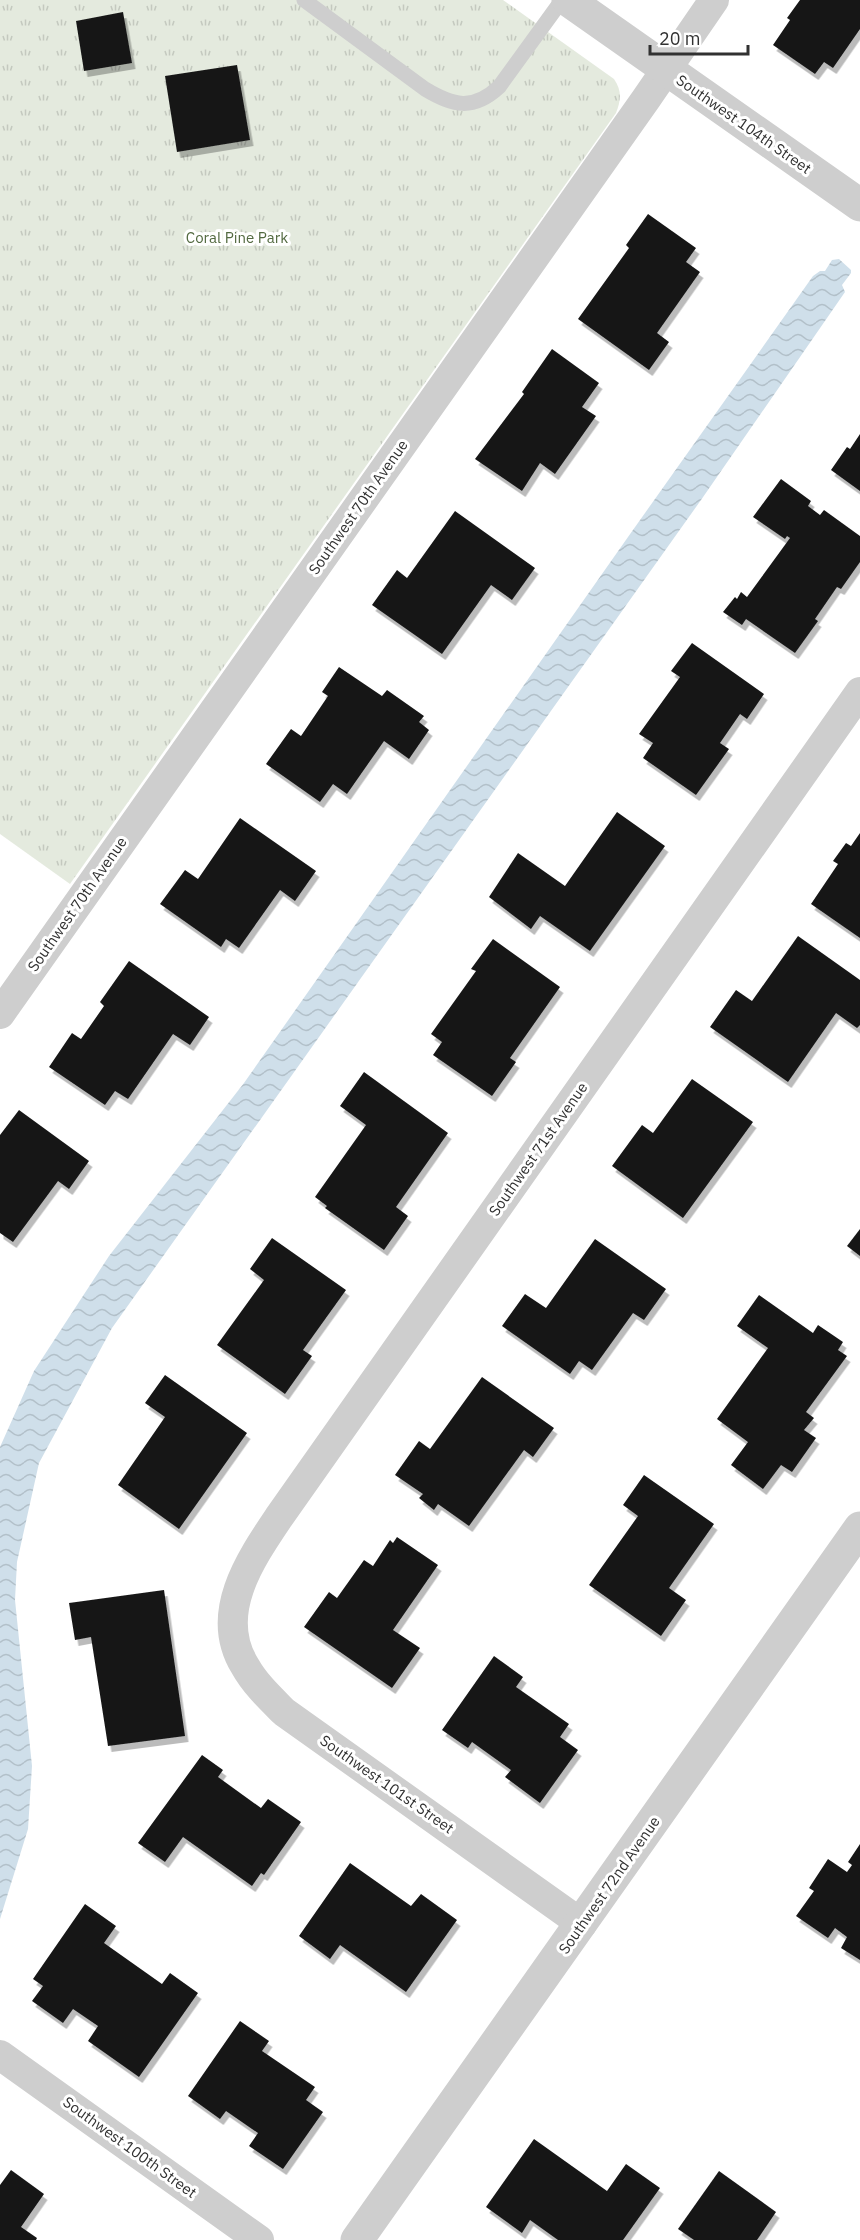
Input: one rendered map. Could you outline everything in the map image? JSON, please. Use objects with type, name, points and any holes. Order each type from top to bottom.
[{"type":"street","name":"Southwest 104th Street","points":[[568,0],[860,205]]},
{"type":"street","name":"Southwest 70th Avenue","points":[[0,1014],[714,0]]},
{"type":"street","name":"Southwest 71st Avenue","points":[[233,1615],[239,1584],[253,1555],[860,692]]},
{"type":"street","name":"Southwest 72nd Avenue","points":[[357,2240],[860,1528]]},
{"type":"street","name":"Southwest 101st Street","points":[[233,1615],[235,1639],[244,1665],[261,1689],[284,1712],[582,1924]]},
{"type":"street","name":"Southwest 100th Street","points":[[0,2055],[259,2240]]},
{"type":"lane","points":[[303,0],[425,89],[449,101],[472,104],[489,96],[499,87],[562,0]]},
{"type":"green space","name":"Coral Pine Park","points":[[0,0],[503,0],[614,79],[620,96],[616,113],[70,884],[0,834]]},
{"type":"water","points":[[839,259],[851,270],[842,285],[845,292],[701,500],[112,1328],[39,1463],[17,1562],[15,1600],[32,1766],[28,1829],[0,1919],[0,1447],[34,1371],[109,1256],[244,1083],[813,276],[820,271],[825,271],[832,260]]},
{"type":"building","points":[[800,0],[860,0],[860,29],[833,68],[824,62],[815,74],[773,45],[790,20],[787,18]]},
{"type":"building","points":[[123,12],[132,63],[84,71],[76,21]]},
{"type":"building","points":[[237,65],[250,140],[177,152],[165,76]]},
{"type":"building","points":[[648,214],[696,248],[686,262],[700,272],[657,333],[669,342],[649,370],[578,319],[629,248],[626,245]]},
{"type":"building","points":[[552,349],[599,383],[582,407],[596,416],[555,474],[540,463],[522,491],[475,459],[524,394],[522,392]]},
{"type":"building","points":[[860,434],[860,491],[831,470],[847,447],[850,449]]},
{"type":"building","points":[[781,479],[811,501],[808,506],[820,515],[824,510],[860,536],[860,562],[841,589],[837,587],[815,619],[818,621],[795,653],[746,619],[742,625],[723,612],[741,592],[747,597],[790,538],[787,536],[785,539],[753,517]]},
{"type":"building","points":[[455,511],[535,568],[512,600],[491,585],[442,654],[372,605],[397,570],[407,578]]},
{"type":"building","points":[[692,643],[764,694],[747,719],[740,714],[720,743],[729,749],[696,795],[643,758],[653,743],[639,734],[680,677],[671,671]]},
{"type":"building","points":[[339,667],[382,696],[387,690],[424,716],[419,722],[429,730],[409,759],[384,741],[347,794],[333,784],[320,802],[266,764],[291,729],[301,736],[328,696],[322,692]]},
{"type":"building","points":[[617,812],[665,846],[590,951],[540,916],[531,929],[489,897],[518,853],[565,886]]},
{"type":"building","points":[[240,818],[316,871],[295,901],[280,890],[239,948],[226,939],[221,947],[160,904],[185,870],[198,879]]},
{"type":"building","points":[[860,833],[860,938],[811,904],[838,864],[833,861],[846,843],[851,846]]},
{"type":"building","points":[[798,936],[860,980],[860,1025],[857,1028],[836,1013],[788,1082],[710,1027],[736,990],[752,1001]]},
{"type":"building","points":[[493,939],[560,987],[510,1058],[516,1062],[492,1096],[433,1055],[442,1042],[431,1034],[476,971],[471,969]]},
{"type":"building","points":[[129,961],[209,1017],[190,1045],[173,1034],[128,1099],[115,1091],[105,1105],[49,1067],[72,1033],[81,1039],[104,1006],[100,1002]]},
{"type":"building","points":[[364,1072],[448,1133],[396,1207],[408,1216],[384,1250],[325,1208],[327,1206],[315,1197],[366,1125],[340,1106]]},
{"type":"building","points":[[692,1079],[753,1122],[683,1218],[612,1166],[642,1125],[653,1133]]},
{"type":"building","points":[[19,1110],[89,1161],[69,1189],[58,1181],[13,1242],[0,1233],[0,1135]]},
{"type":"building","points":[[860,1229],[860,1256],[847,1246]]},
{"type":"building","points":[[272,1238],[346,1290],[303,1350],[312,1356],[285,1394],[217,1345],[264,1280],[250,1269]]},
{"type":"building","points":[[595,1239],[666,1289],[644,1320],[633,1313],[592,1370],[579,1361],[570,1374],[502,1326],[525,1294],[546,1308]]},
{"type":"building","points":[[759,1295],[813,1333],[818,1325],[843,1342],[838,1350],[847,1356],[806,1412],[814,1418],[804,1430],[816,1438],[792,1472],[781,1465],[763,1489],[731,1465],[748,1442],[717,1419],[768,1348],[737,1326]]},
{"type":"building","points":[[165,1375],[247,1433],[179,1529],[118,1485],[165,1417],[145,1403]]},
{"type":"building","points":[[482,1377],[554,1428],[533,1457],[524,1450],[469,1526],[438,1504],[434,1510],[419,1498],[423,1494],[395,1475],[419,1441],[430,1449]]},
{"type":"building","points":[[644,1475],[714,1524],[669,1588],[686,1600],[661,1636],[589,1585],[638,1516],[623,1505]]},
{"type":"building","points":[[397,1537],[438,1565],[393,1630],[420,1648],[392,1688],[304,1627],[329,1592],[337,1598],[364,1560],[373,1566],[390,1540],[393,1543]]},
{"type":"building","points":[[164,1590],[185,1736],[108,1746],[91,1637],[75,1640],[69,1603]]},
{"type":"building","points":[[494,1656],[523,1677],[516,1687],[569,1724],[560,1737],[578,1750],[540,1803],[505,1777],[511,1770],[472,1742],[468,1748],[442,1730]]},
{"type":"building","points":[[202,1755],[223,1770],[218,1777],[261,1808],[268,1799],[301,1822],[264,1875],[261,1873],[252,1886],[183,1837],[165,1862],[138,1843]]},
{"type":"building","points":[[860,1844],[860,1960],[841,1948],[847,1937],[835,1928],[828,1938],[796,1916],[814,1891],[809,1888],[828,1859],[847,1872],[852,1865],[848,1862]]},
{"type":"building","points":[[350,1863],[411,1906],[421,1894],[457,1920],[406,1992],[340,1945],[330,1959],[299,1936]]},
{"type":"building","points":[[85,1904],[116,1926],[104,1943],[162,1984],[170,1973],[198,1993],[139,2077],[88,2041],[98,2026],[73,2009],[63,2023],[32,2001],[43,1986],[33,1979]]},
{"type":"building","points":[[240,2021],[269,2041],[262,2051],[315,2087],[306,2100],[323,2112],[283,2169],[249,2146],[258,2133],[226,2111],[220,2119],[188,2096]]},
{"type":"building","points":[[534,2139],[607,2191],[626,2164],[660,2188],[623,2240],[558,2240],[530,2220],[522,2233],[486,2207]]},
{"type":"building","points":[[11,2170],[44,2194],[21,2227],[37,2238],[36,2240],[0,2240],[0,2185]]},
{"type":"building","points":[[719,2171],[776,2212],[757,2240],[694,2240],[678,2229]]}]
